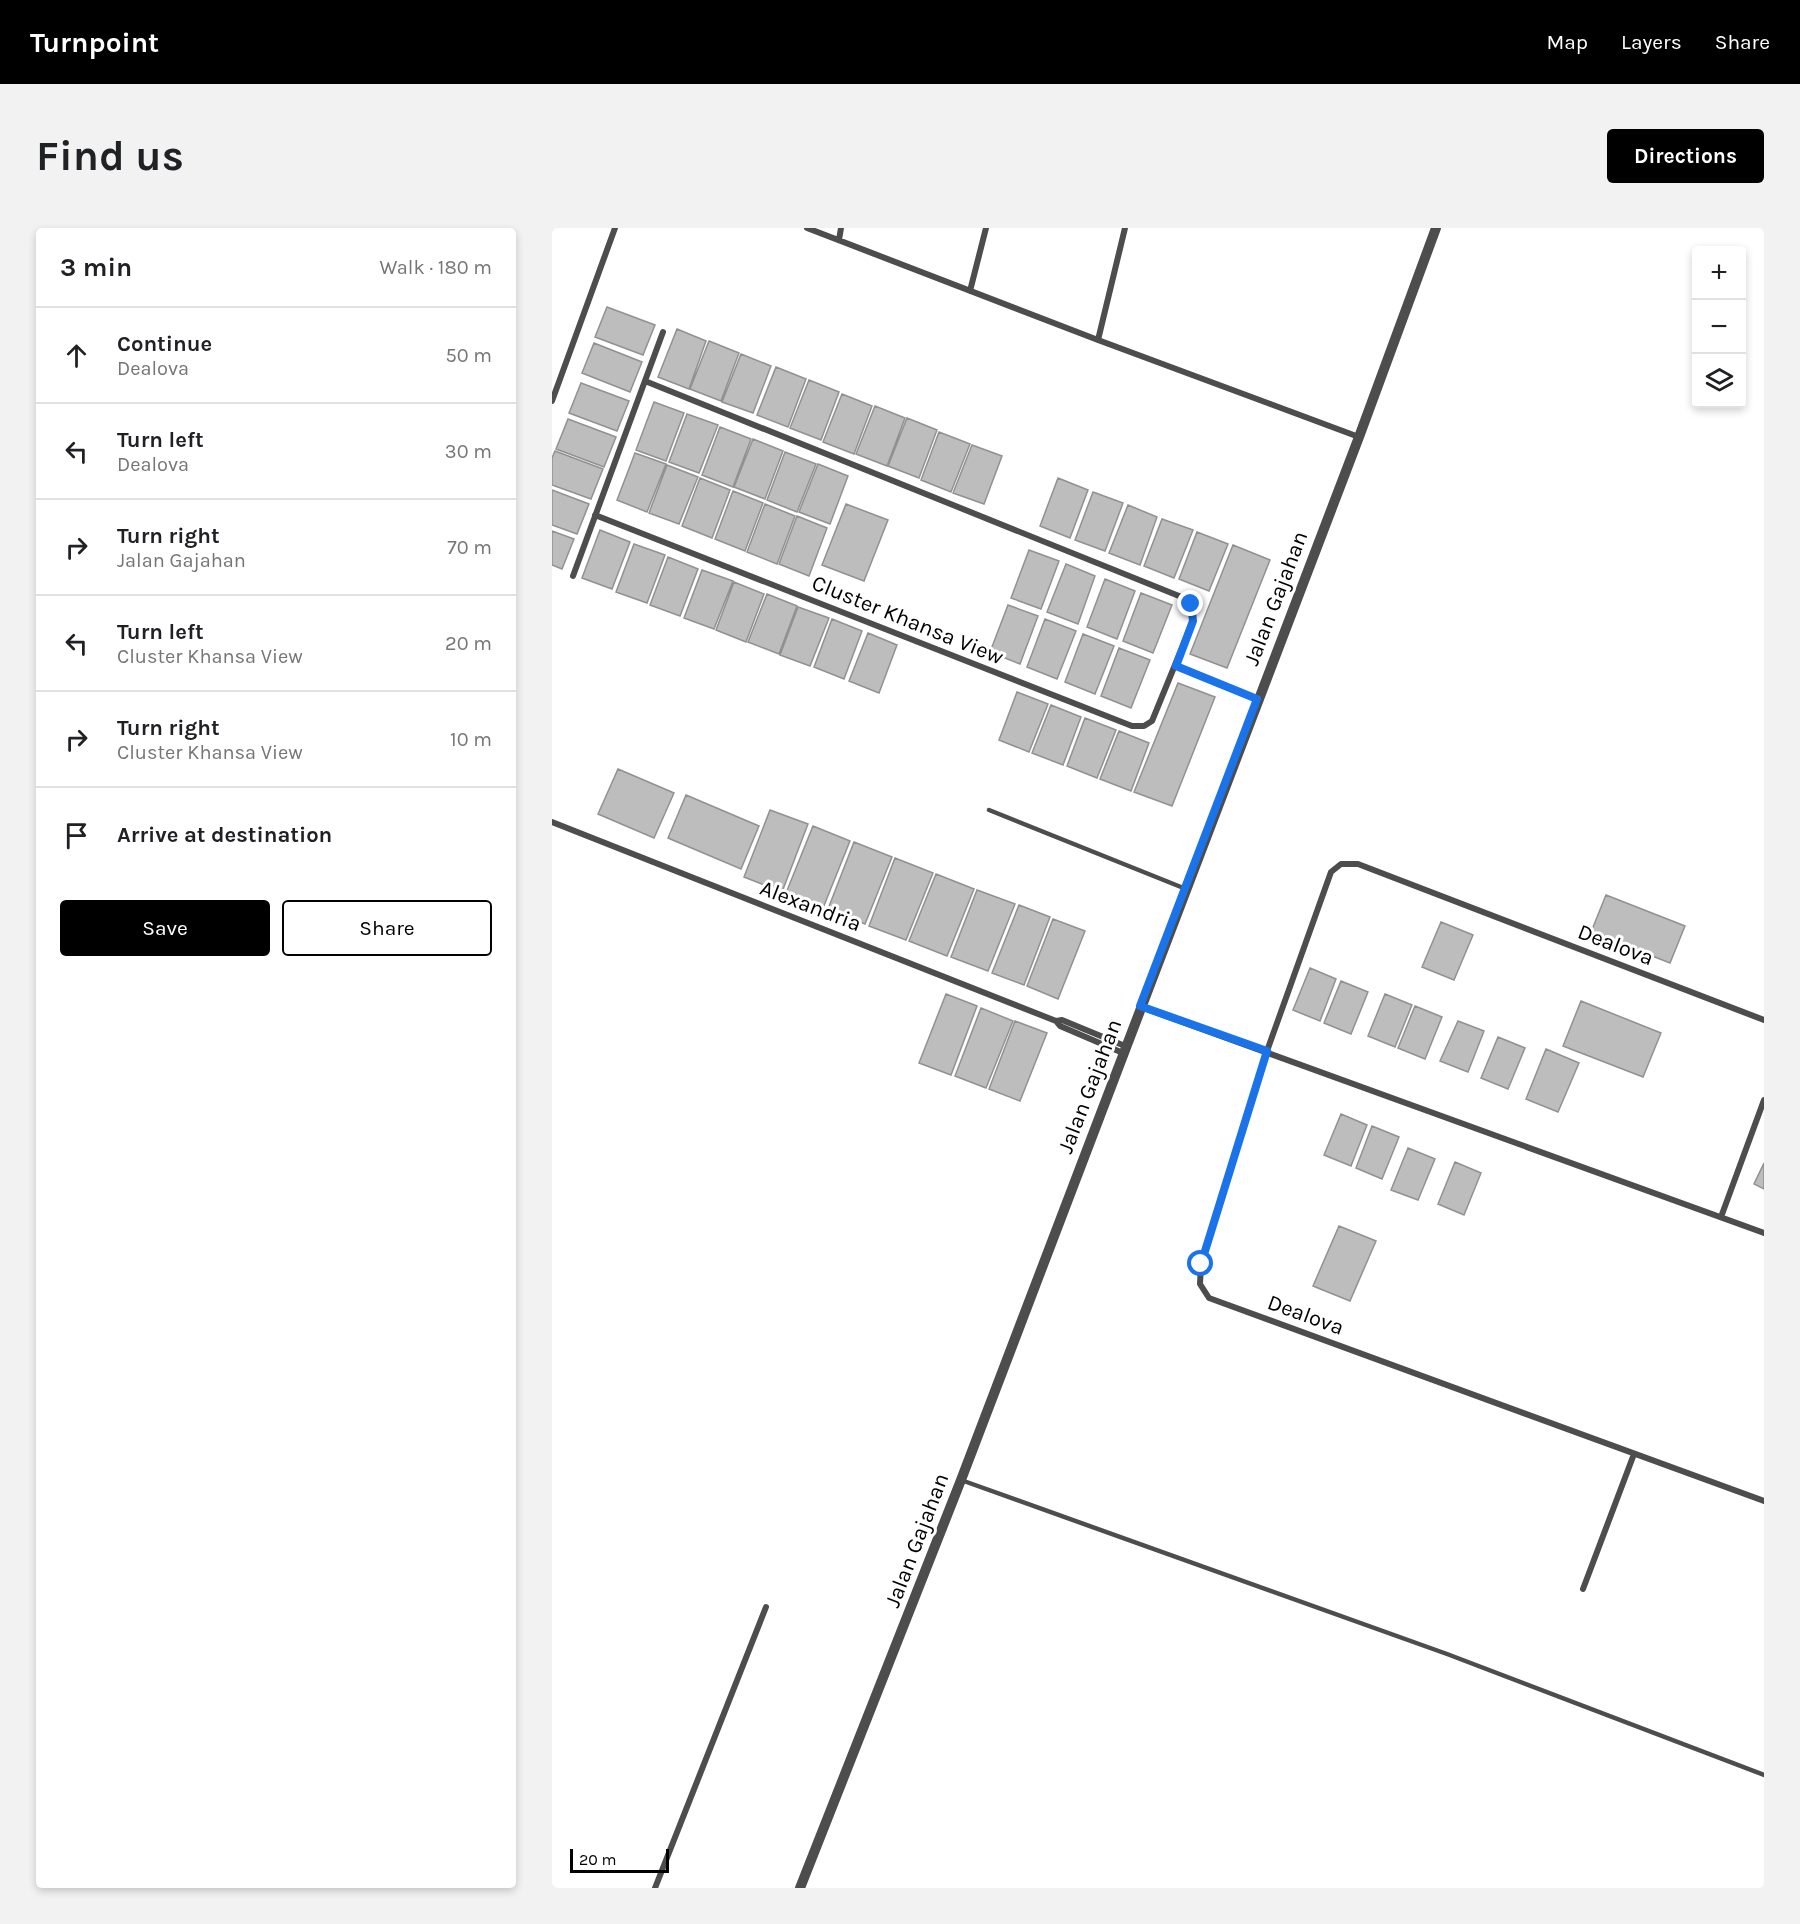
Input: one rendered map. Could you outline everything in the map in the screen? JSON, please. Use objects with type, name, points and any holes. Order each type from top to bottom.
[{"type":"street","points":[[552,401],[615,228]]},
{"type":"street","points":[[807,228],[1359,437]]},
{"type":"street","points":[[839,240],[841,228]]},
{"type":"street","points":[[970,291],[986,228]]},
{"type":"street","points":[[1098,340],[1125,228]]},
{"type":"street","name":"Jalan Gajahan","points":[[800,1888],[961,1480],[1257,699],[1359,437],[1436,228]]},
{"type":"street","points":[[573,576],[663,332]]},
{"type":"street","name":"Cluster Khansa View","points":[[596,515],[1132,726],[1144,726],[1152,721],[1193,621],[1191,604],[1184,598],[645,381]]},
{"type":"street","points":[[1176,666],[1257,699]]},
{"type":"street","name":"Alexandria","points":[[552,822],[1056,1021],[1062,1020],[1124,1049]]},
{"type":"street","name":"Dealova","points":[[1764,1020],[1358,864],[1341,864],[1331,872],[1267,1051],[1201,1264],[1200,1284],[1209,1298],[1764,1501]]},
{"type":"street","points":[[1140,1006],[1764,1233]]},
{"type":"street","points":[[1721,1217],[1764,1100]]},
{"type":"street","points":[[1583,1589],[1634,1454]]},
{"type":"street","points":[[656,1888],[766,1607]]},
{"type":"lane","points":[[989,810],[1186,889]]},
{"type":"lane","points":[[961,1480],[1447,1653],[1764,1775]]},
{"type":"building","points":[[607,307],[655,325],[643,355],[595,337]]},
{"type":"building","points":[[677,329],[706,341],[689,389],[658,377]]},
{"type":"building","points":[[709,341],[739,353],[721,401],[690,389]]},
{"type":"building","points":[[594,343],[642,362],[630,392],[582,373]]},
{"type":"building","points":[[741,354],[771,366],[753,413],[722,402]]},
{"type":"building","points":[[776,367],[806,379],[788,427],[757,415]]},
{"type":"building","points":[[809,380],[839,392],[821,440],[790,428]]},
{"type":"building","points":[[581,383],[629,401],[617,431],[569,413]]},
{"type":"building","points":[[842,394],[872,406],[854,454],[823,442]]},
{"type":"building","points":[[654,402],[684,413],[666,461],[636,450]]},
{"type":"building","points":[[875,406],[905,418],[887,466],[856,454]]},
{"type":"building","points":[[687,414],[718,425],[699,473],[669,462]]},
{"type":"building","points":[[907,418],[937,430],[919,478],[888,466]]},
{"type":"building","points":[[568,419],[616,437],[604,467],[556,449]]},
{"type":"building","points":[[720,427],[751,439],[733,487],[702,475]]},
{"type":"building","points":[[939,432],[970,444],[951,492],[921,480]]},
{"type":"building","points":[[753,439],[783,451],[765,499],[734,487]]},
{"type":"building","points":[[972,445],[1002,456],[984,504],[953,493]]},
{"type":"building","points":[[555,451],[603,469],[591,499],[552,485],[552,458]]},
{"type":"building","points":[[785,452],[816,464],[797,512],[767,500]]},
{"type":"building","points":[[635,453],[666,464],[647,512],[617,500]]},
{"type":"building","points":[[818,464],[848,476],[830,524],[799,512]]},
{"type":"building","points":[[667,465],[698,477],[679,524],[649,513]]},
{"type":"building","points":[[700,478],[730,490],[712,538],[682,526]]},
{"type":"building","points":[[1058,478],[1088,490],[1070,538],[1040,526]]},
{"type":"building","points":[[552,490],[589,504],[577,534],[552,525]]},
{"type":"building","points":[[733,491],[763,503],[745,551],[715,539]]},
{"type":"building","points":[[1093,492],[1123,503],[1105,551],[1075,540]]},
{"type":"building","points":[[765,504],[795,516],[777,564],[747,552]]},
{"type":"building","points":[[846,504],[888,520],[864,581],[822,565]]},
{"type":"building","points":[[1128,505],[1157,517],[1140,565],[1109,553]]},
{"type":"building","points":[[797,516],[827,528],[809,576],[779,564]]},
{"type":"building","points":[[1162,519],[1193,530],[1174,578],[1144,566]]},
{"type":"building","points":[[600,530],[630,542],[612,589],[582,578]]},
{"type":"building","points":[[552,531],[574,539],[562,569],[552,565]]},
{"type":"building","points":[[1197,532],[1228,544],[1209,591],[1179,579]]},
{"type":"building","points":[[634,544],[665,555],[647,603],[616,592]]},
{"type":"building","points":[[1233,545],[1270,560],[1227,668],[1190,654]]},
{"type":"building","points":[[1029,550],[1059,561],[1041,609],[1011,598]]},
{"type":"building","points":[[668,557],[698,569],[680,616],[650,605]]},
{"type":"building","points":[[1066,564],[1095,576],[1078,624],[1047,612]]},
{"type":"building","points":[[702,570],[733,581],[714,629],[684,618]]},
{"type":"building","points":[[1105,579],[1135,591],[1117,639],[1087,627]]},
{"type":"building","points":[[734,582],[764,594],[746,642],[716,630]]},
{"type":"building","points":[[1141,593],[1172,605],[1153,653],[1123,641]]},
{"type":"building","points":[[767,594],[797,606],[779,654],[748,642]]},
{"type":"building","points":[[1008,605],[1038,616],[1020,664],[990,652]]},
{"type":"building","points":[[798,607],[829,618],[810,666],[780,655]]},
{"type":"building","points":[[832,619],[862,631],[844,679],[814,667]]},
{"type":"building","points":[[1045,619],[1076,631],[1057,679],[1027,667]]},
{"type":"building","points":[[868,633],[897,645],[879,693],[849,681]]},
{"type":"building","points":[[1083,634],[1114,646],[1095,694],[1065,682]]},
{"type":"building","points":[[1119,648],[1150,660],[1131,708],[1101,696]]},
{"type":"building","points":[[1178,683],[1215,697],[1172,806],[1134,792]]},
{"type":"building","points":[[1017,692],[1048,704],[1029,752],[999,740]]},
{"type":"building","points":[[1051,705],[1081,717],[1063,765],[1032,753]]},
{"type":"building","points":[[1085,718],[1116,730],[1097,778],[1067,766]]},
{"type":"building","points":[[1119,731],[1149,743],[1131,791],[1100,779]]},
{"type":"building","points":[[618,769],[674,793],[654,838],[598,814]]},
{"type":"building","points":[[686,795],[759,826],[741,869],[668,838]]},
{"type":"building","points":[[770,810],[808,824],[782,892],[744,877]]},
{"type":"building","points":[[813,826],[850,841],[823,908],[786,893]]},
{"type":"building","points":[[854,842],[892,857],[865,924],[828,909]]},
{"type":"building","points":[[895,858],[933,873],[906,940],[869,926]]},
{"type":"building","points":[[936,874],[974,889],[947,956],[909,941]]},
{"type":"building","points":[[977,890],[1015,904],[988,971],[951,957]]},
{"type":"building","points":[[1606,895],[1685,926],[1670,963],[1591,932]]},
{"type":"building","points":[[1019,905],[1050,917],[1024,985],[992,973]]},
{"type":"building","points":[[1053,919],[1085,931],[1058,999],[1027,986]]},
{"type":"building","points":[[1441,922],[1473,935],[1454,980],[1422,967]]},
{"type":"building","points":[[1310,968],[1336,979],[1320,1021],[1293,1010]]},
{"type":"building","points":[[1341,981],[1368,992],[1351,1034],[1324,1023]]},
{"type":"building","points":[[946,994],[977,1006],[951,1075],[919,1063]]},
{"type":"building","points":[[1385,994],[1412,1005],[1395,1047],[1368,1036]]},
{"type":"building","points":[[1581,1001],[1661,1033],[1643,1077],[1563,1046]]},
{"type":"building","points":[[1415,1006],[1442,1017],[1425,1059],[1398,1048]]},
{"type":"building","points":[[981,1008],[1013,1021],[986,1088],[955,1076]]},
{"type":"building","points":[[1015,1021],[1047,1033],[1020,1101],[989,1089]]},
{"type":"building","points":[[1458,1021],[1484,1031],[1468,1072],[1440,1061]]},
{"type":"building","points":[[1498,1037],[1525,1048],[1508,1089],[1481,1078]]},
{"type":"building","points":[[1546,1049],[1579,1063],[1558,1112],[1526,1099]]},
{"type":"building","points":[[1341,1114],[1367,1125],[1351,1166],[1324,1155]]},
{"type":"building","points":[[1372,1126],[1399,1137],[1382,1179],[1356,1168]]},
{"type":"building","points":[[1408,1148],[1435,1159],[1418,1200],[1391,1190]]},
{"type":"building","points":[[1455,1162],[1481,1173],[1464,1215],[1438,1204]]},
{"type":"building","points":[[1764,1163],[1764,1189],[1754,1184]]},
{"type":"building","points":[[1339,1226],[1376,1241],[1350,1301],[1313,1286]]},
{"type":"route","points":[[1191,604],[1193,621],[1176,666],[1257,699],[1140,1006],[1267,1051],[1201,1264]]}]
